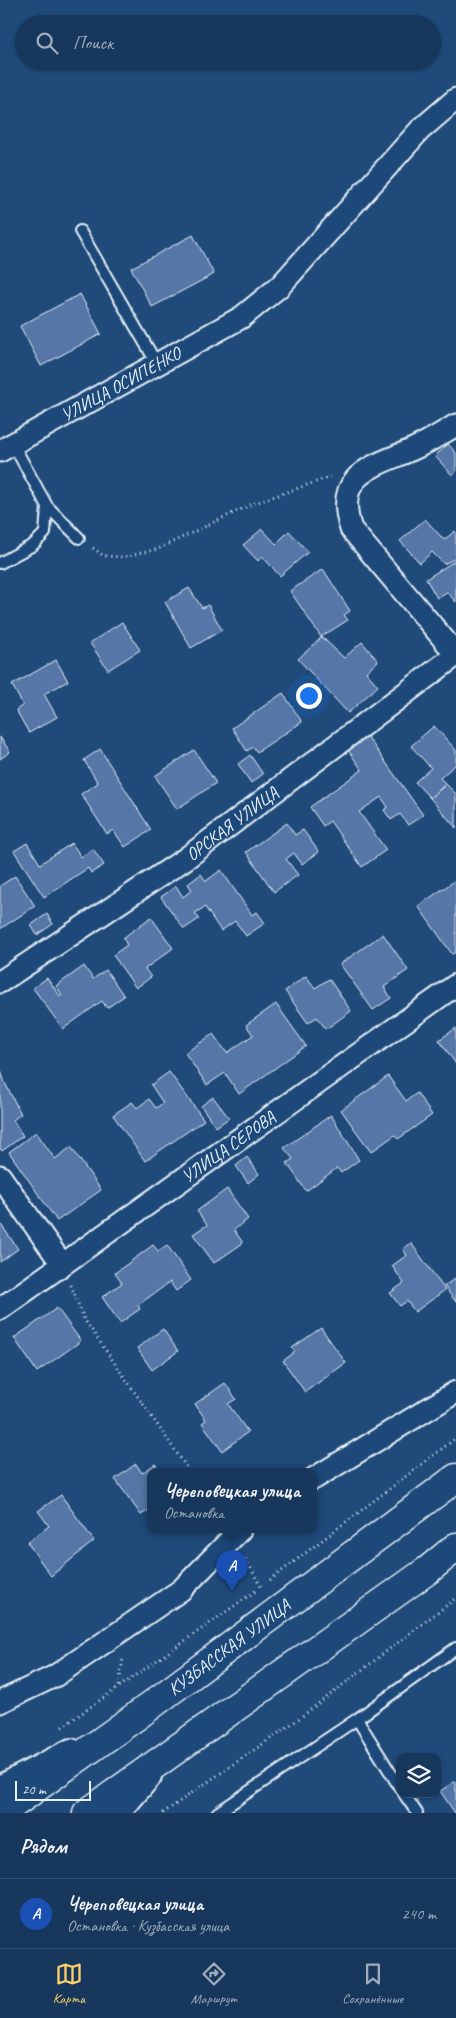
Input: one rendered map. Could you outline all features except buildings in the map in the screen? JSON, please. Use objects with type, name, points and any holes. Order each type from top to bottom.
[{"type":"main road","name":"КУЗБАССКАЯ УЛИЦА","points":[[1,1813],[138,1715],[456,1478]]},
{"type":"main road","points":[[87,1813],[428,1570],[456,1547]]},
{"type":"street","name":"УЛИЦА ОСИПЕНКО","points":[[7,448],[242,317],[280,286],[420,130],[456,99]]},
{"type":"street","points":[[456,425],[424,444],[360,472],[347,492],[345,512],[351,529],[456,655]]},
{"type":"street","name":"ОРСКАЯ УЛИЦА","points":[[0,982],[185,859],[456,655]]},
{"type":"street","name":"УЛИЦА СЕРОВА","points":[[0,1309],[456,984]]},
{"type":"street","points":[[0,1176],[62,1264]]},
{"type":"street","points":[[317,1477],[456,1392]]},
{"type":"street","points":[[0,1702],[55,1676],[181,1590],[237,1533]]},
{"type":"street","points":[[0,1789],[138,1715]]},
{"type":"street","points":[[116,1813],[163,1759]]},
{"type":"lane","points":[[80,231],[157,364]]},
{"type":"lane","points":[[7,448],[46,506],[79,538]]},
{"type":"lane","points":[[0,563],[33,545],[45,533],[46,506]]},
{"type":"lane","points":[[217,1813],[357,1719],[456,1648]]},
{"type":"lane","points":[[357,1719],[396,1782]]},
{"type":"lane","points":[[407,1798],[417,1813]]},
{"type":"path","points":[[79,538],[104,556],[124,557],[158,549],[252,504],[319,479],[360,472]]},
{"type":"path","points":[[62,1264],[84,1319],[187,1468]]},
{"type":"path","points":[[56,1732],[261,1587],[456,1438]]},
{"type":"path","points":[[163,1813],[294,1723],[456,1598]]},
{"type":"place","name":"Череповецкая улица","points":[[232,1591]]}]
